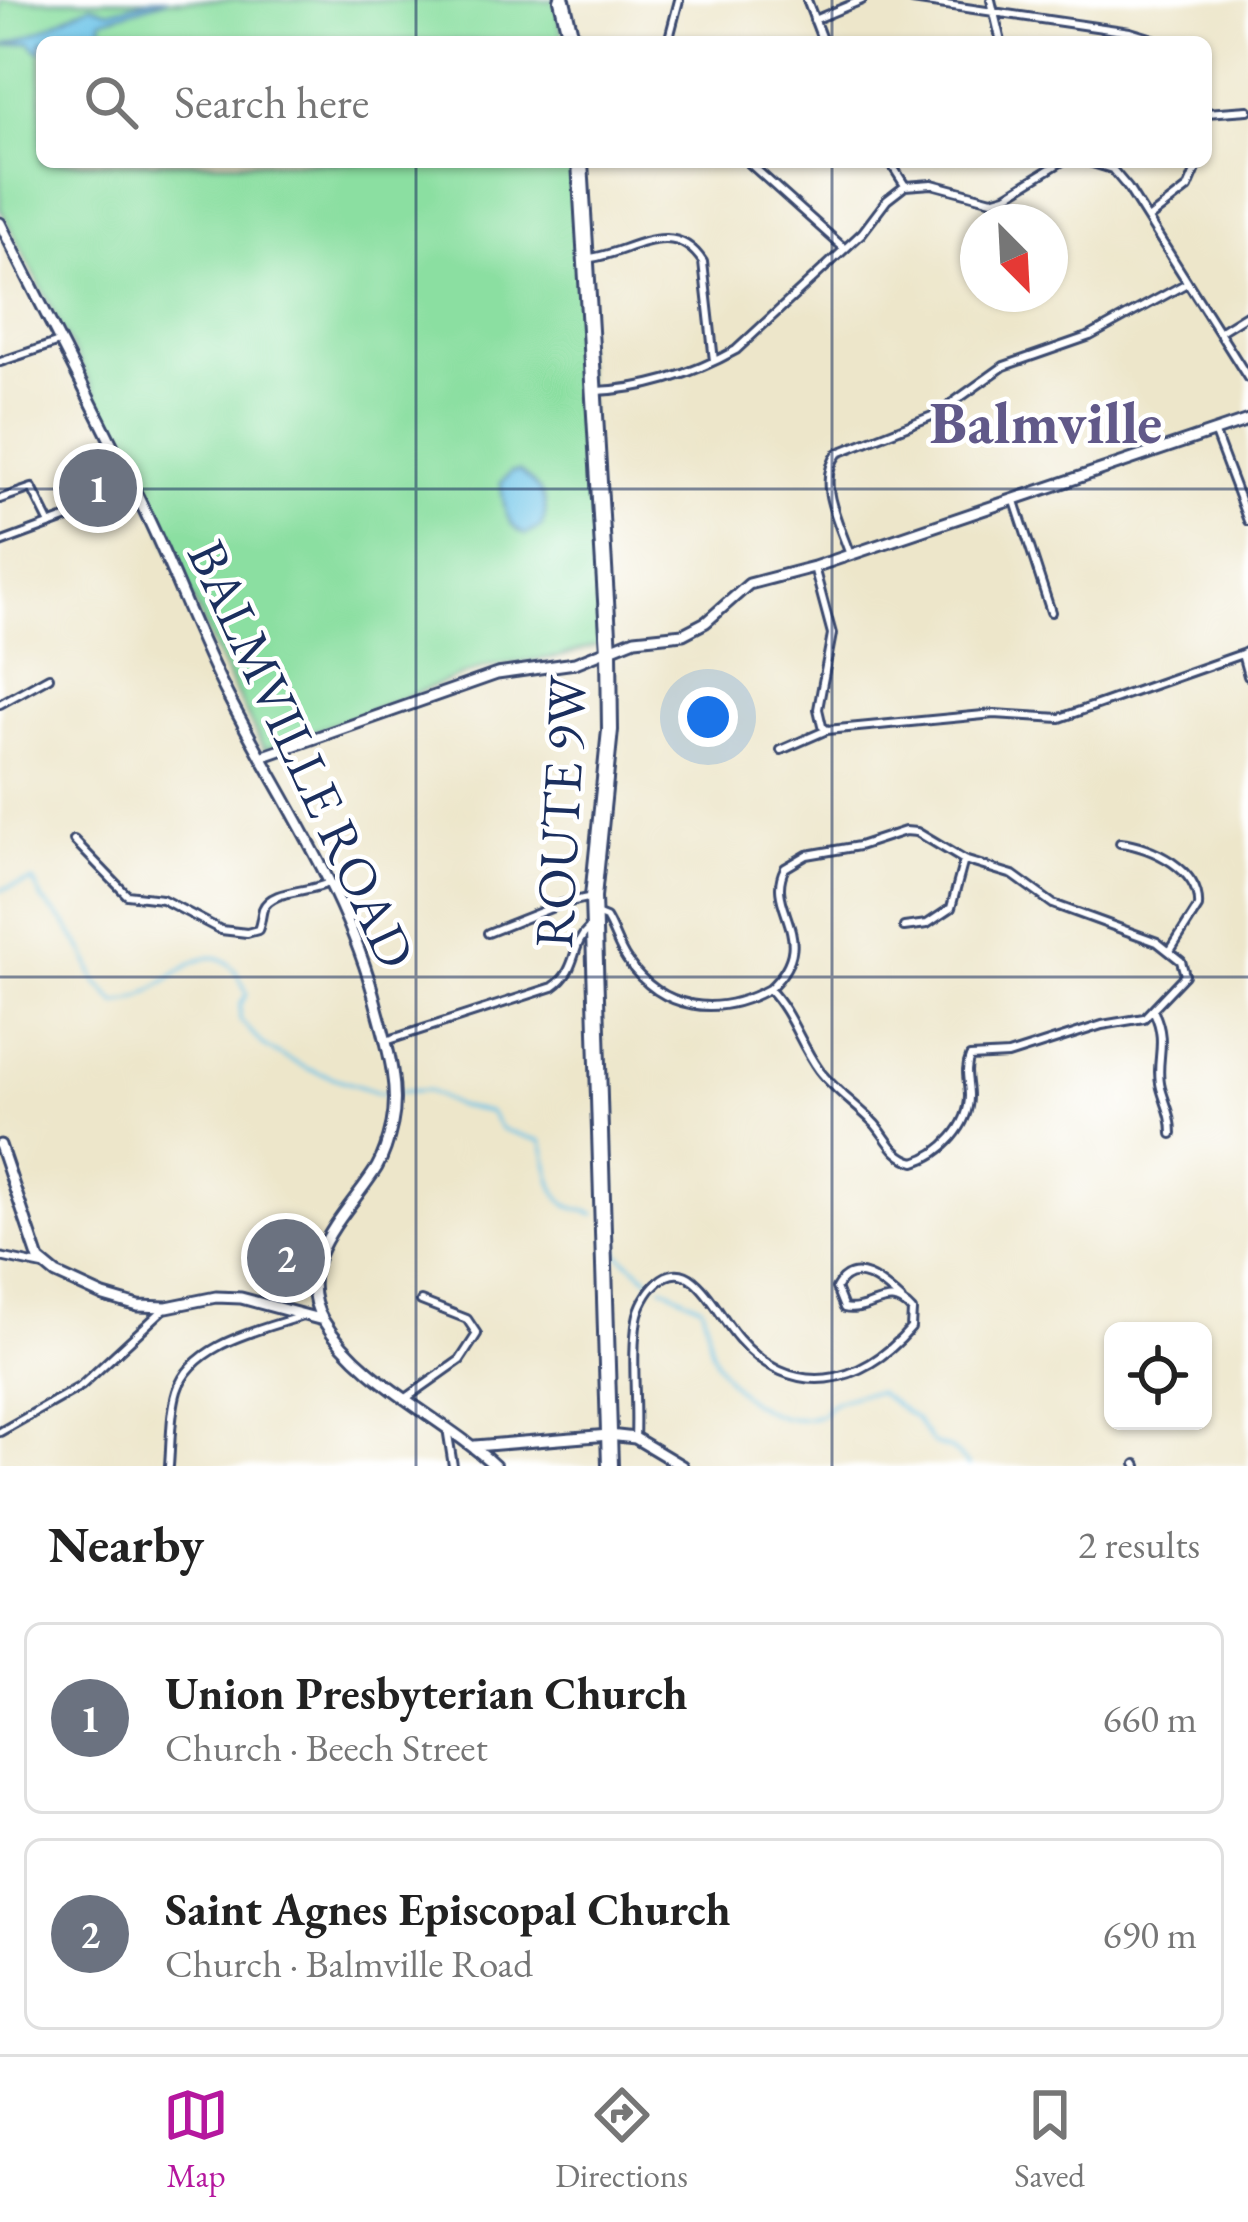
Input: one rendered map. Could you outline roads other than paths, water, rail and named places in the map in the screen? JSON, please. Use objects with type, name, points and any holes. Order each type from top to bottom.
[{"type":"highway","points":[[562,0],[571,36]]},
{"type":"highway","name":"ROUTE 9W","points":[[580,168],[609,651],[610,730],[594,912],[610,1466]]},
{"type":"street","points":[[670,36],[679,0]]},
{"type":"street","points":[[807,0],[821,36]]},
{"type":"street","points":[[814,20],[862,0]]},
{"type":"street","points":[[912,0],[1143,36]]},
{"type":"street","points":[[991,0],[1000,36]]},
{"type":"street","points":[[1212,113],[1248,110]]},
{"type":"street","points":[[755,168],[845,249]]},
{"type":"street","points":[[894,168],[904,186]]},
{"type":"street","points":[[1032,168],[1034,176]]},
{"type":"street","points":[[592,391],[652,384],[714,363],[763,329],[904,186],[932,184],[992,200],[1049,168]]},
{"type":"street","points":[[1104,168],[1117,173],[1248,378]]},
{"type":"street","points":[[1148,219],[1188,188],[1196,168]]},
{"type":"street","name":"BALMVILLE ROAD","points":[[0,224],[136,493],[207,654],[330,882],[364,958],[394,1091],[391,1131],[379,1163],[334,1223],[322,1250],[315,1292],[323,1319]]},
{"type":"street","points":[[584,257],[605,257],[652,239],[695,251],[703,262],[714,363]]},
{"type":"street","points":[[850,555],[826,479],[838,453],[926,419],[1004,366],[1090,336],[1187,283]]},
{"type":"street","points":[[1219,332],[1248,314]]},
{"type":"street","points":[[0,362],[60,341]]},
{"type":"street","points":[[261,757],[497,674],[575,663],[635,639],[696,629],[749,584],[814,567],[1248,420]]},
{"type":"street","points":[[1214,430],[1248,521]]},
{"type":"street","points":[[0,499],[32,488],[50,524]]},
{"type":"street","points":[[0,543],[136,493]]},
{"type":"street","points":[[1014,498],[1052,612]]},
{"type":"street","points":[[814,567],[832,634],[818,710],[827,730]]},
{"type":"street","points":[[781,749],[827,730],[994,714],[1060,718],[1245,653],[1248,676]]},
{"type":"street","points":[[0,704],[50,677]]},
{"type":"street","points":[[488,933],[555,906],[594,912],[606,918],[638,973],[680,1003],[724,1006],[770,989],[792,958],[793,937],[780,884],[790,863],[905,831],[924,834],[964,860],[1003,870],[1054,904],[1140,934],[1170,951],[1185,976],[1154,1012],[1140,1020],[1102,1025],[1016,1052],[970,1057],[966,1064],[969,1103],[963,1120],[942,1148],[915,1162],[899,1156],[877,1127],[830,1083],[804,1046],[789,1012],[770,989]]},
{"type":"street","points":[[74,840],[127,895],[163,899],[230,932],[259,930],[265,906],[277,896],[310,892],[330,882]]},
{"type":"street","points":[[1120,843],[1147,847],[1195,886],[1198,907],[1170,951]]},
{"type":"street","points":[[904,927],[927,924],[951,908],[964,860]]},
{"type":"street","points":[[386,1041],[553,987],[570,973],[594,912]]},
{"type":"street","points":[[1154,1012],[1162,1039],[1161,1088],[1172,1114],[1172,1134]]},
{"type":"street","points":[[0,1145],[44,1266]]},
{"type":"street","points":[[0,1257],[44,1266],[104,1297],[138,1306],[241,1298],[323,1319],[405,1399],[475,1446],[495,1466]]},
{"type":"street","points":[[635,1438],[638,1312],[651,1288],[668,1275],[694,1280],[761,1363],[809,1382],[852,1371],[911,1328],[912,1312],[901,1300],[885,1285],[861,1273],[837,1283],[850,1311],[879,1299],[901,1300]]},
{"type":"street","points":[[405,1399],[460,1360],[477,1334],[467,1319],[421,1301]]},
{"type":"street","points":[[0,1432],[81,1386],[167,1306]]},
{"type":"street","points":[[169,1466],[176,1395],[193,1366],[234,1340],[302,1316]]},
{"type":"street","points":[[447,1428],[453,1466]]},
{"type":"street","points":[[475,1446],[609,1435],[635,1438],[682,1466]]},
{"type":"water","points":[[167,0],[101,20],[102,36],[36,36],[36,49],[30,42],[0,47],[91,5],[108,11]]},
{"type":"water","points":[[519,471],[545,502],[541,527],[525,535],[509,520],[501,483],[511,472]]},
{"type":"waterway","points":[[0,890],[33,881],[43,901],[85,953],[95,980],[116,1003],[154,989],[205,958],[220,958],[234,969],[247,994],[240,1005],[240,1020],[265,1047],[308,1069],[379,1093],[427,1090],[457,1106],[490,1112],[501,1129],[541,1141],[561,1200],[595,1214]]},
{"type":"waterway","points":[[610,1219],[618,1228],[617,1253],[654,1282]]},
{"type":"waterway","points":[[662,1286],[701,1306],[719,1367],[754,1404],[801,1419],[824,1413],[842,1399],[878,1392],[916,1419],[932,1443],[951,1449],[969,1466]]},
{"type":"place","name":"Union Presbyterian Church","points":[[98,488]]},
{"type":"place","name":"Saint Agnes Episcopal Church","points":[[286,1258]]},
{"type":"district","name":"Balmville","points":[[1046,422]]}]
